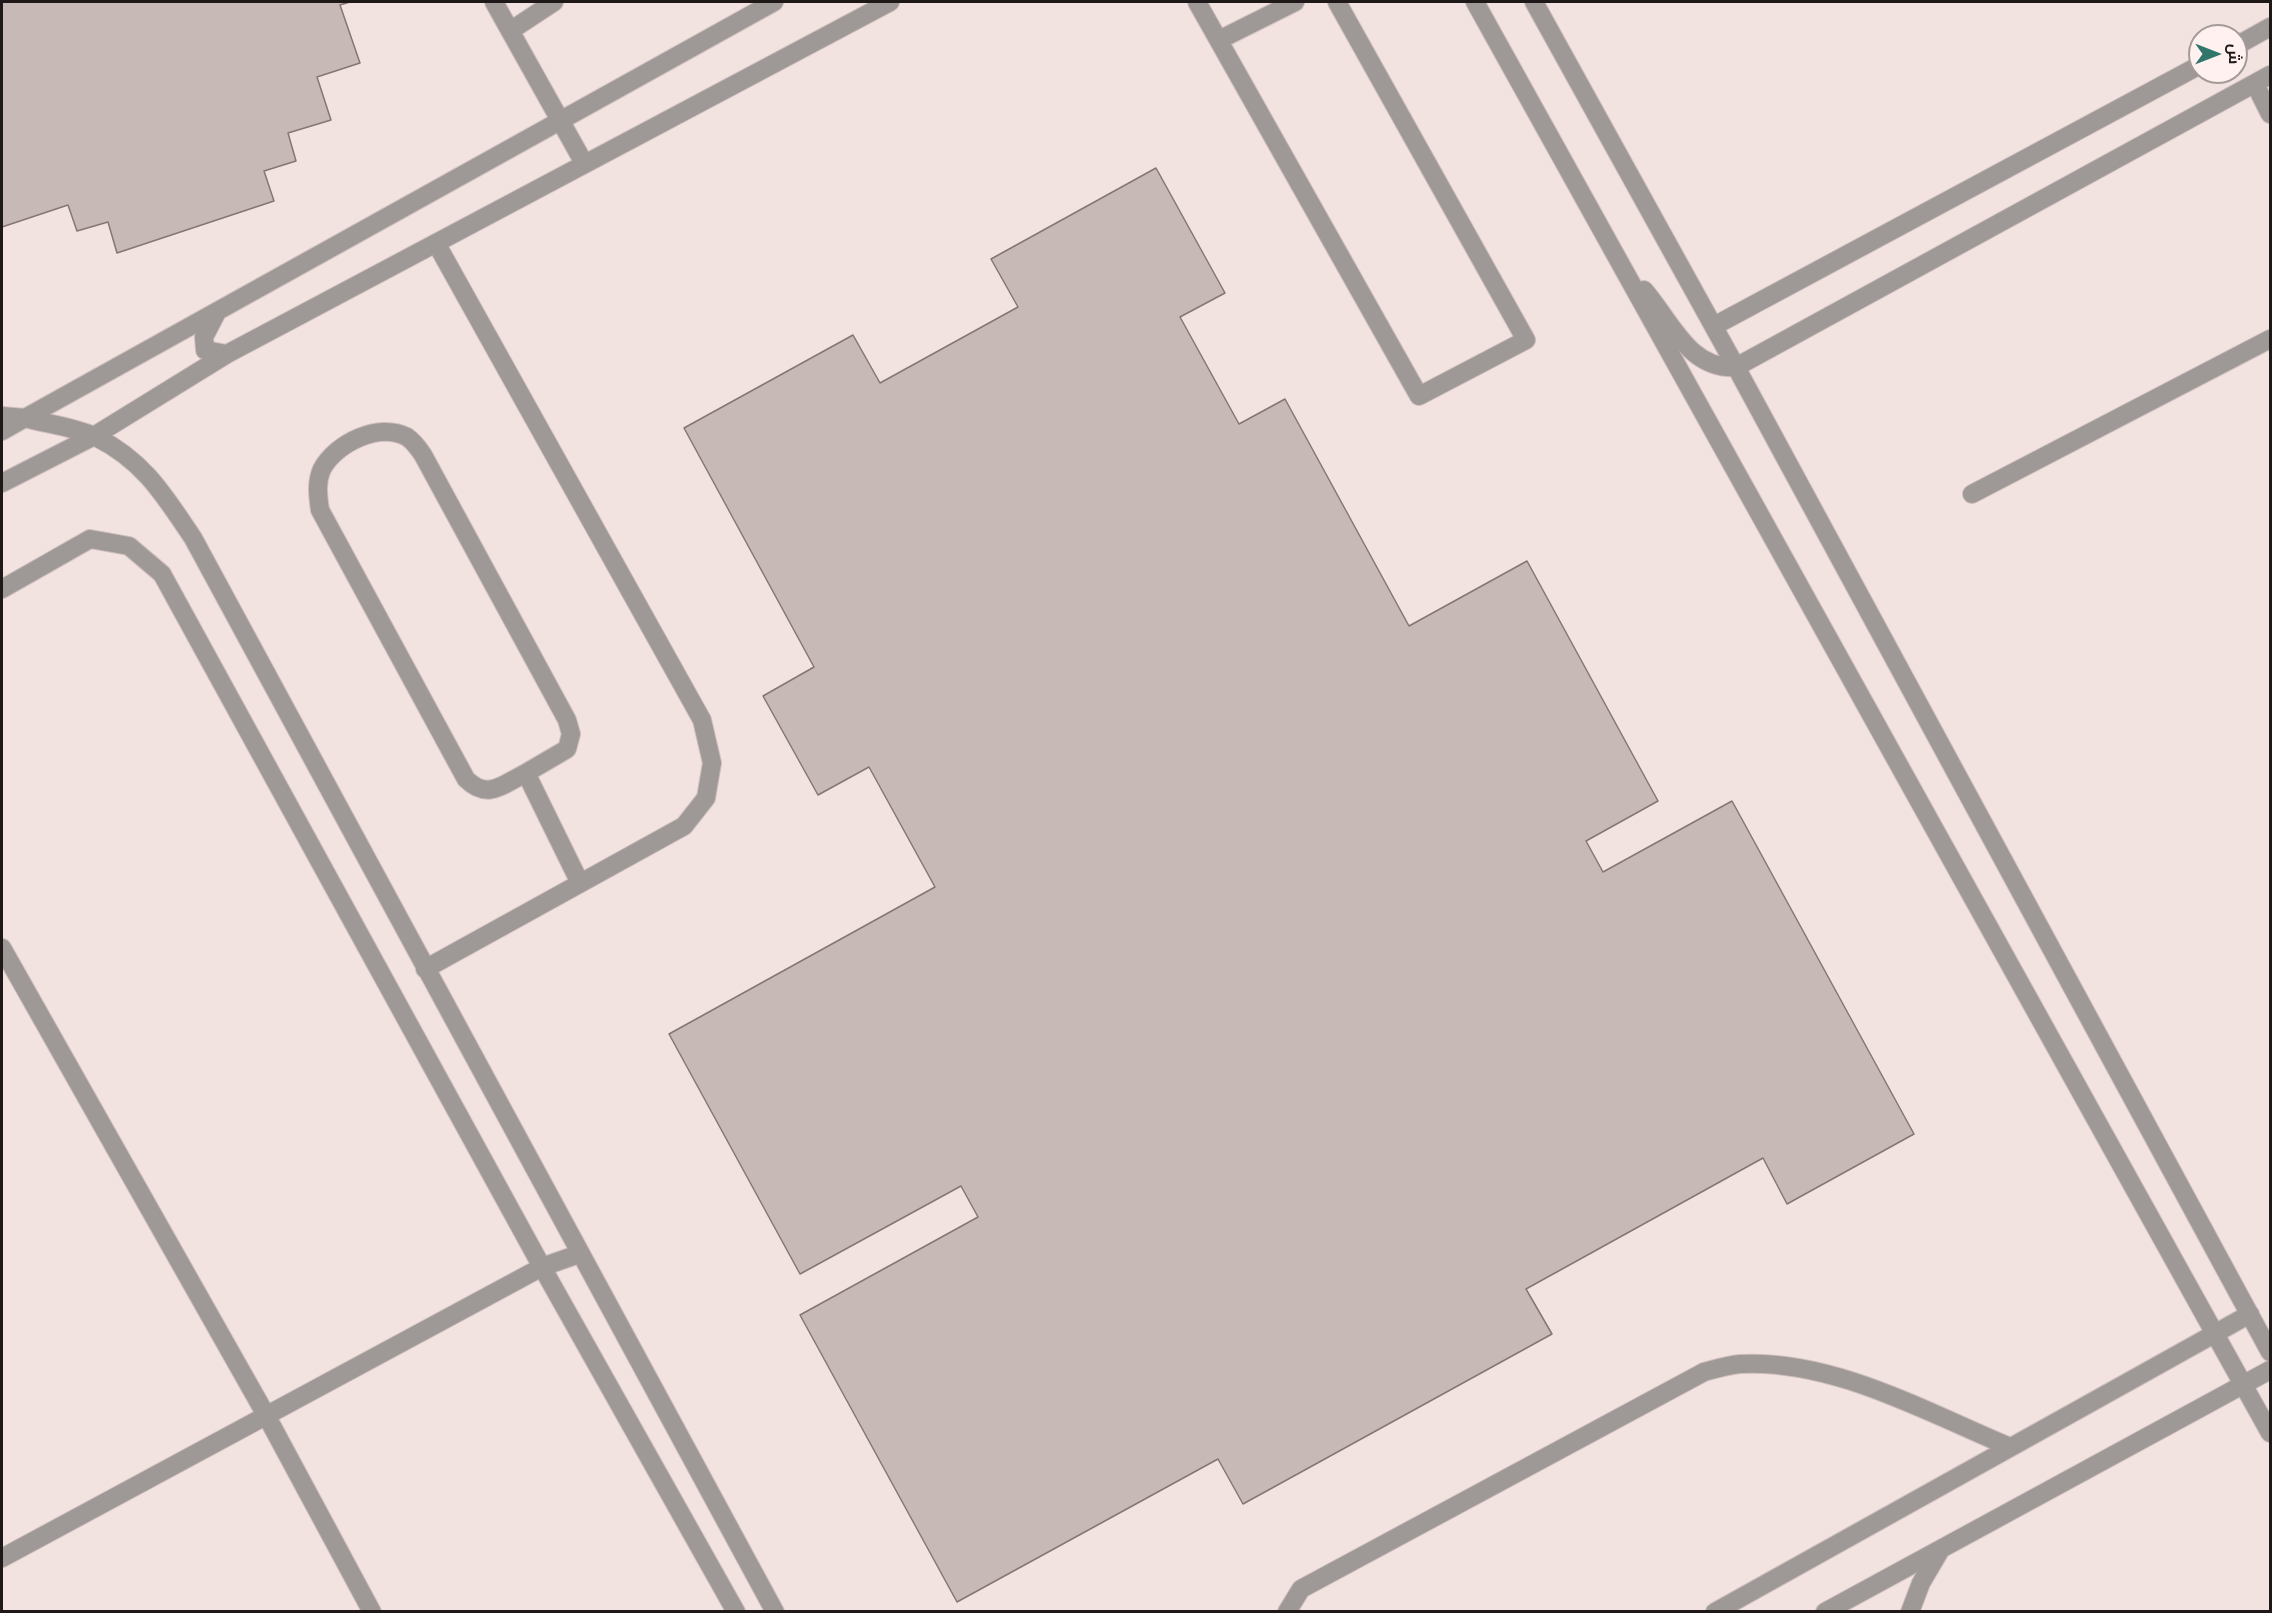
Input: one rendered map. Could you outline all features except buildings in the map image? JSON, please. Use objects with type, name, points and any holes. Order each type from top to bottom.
[{"type":"lane","points":[[494,2],[584,163]]},
{"type":"lane","points":[[510,31],[554,2]]},
{"type":"lane","points":[[2,431],[774,2]]},
{"type":"lane","points":[[2,483],[94,436],[227,354],[890,2]]},
{"type":"lane","points":[[1197,2],[1419,396],[1526,340],[1337,2]]},
{"type":"lane","points":[[1219,40],[1295,2]]},
{"type":"lane","points":[[1475,2],[2271,1433]]},
{"type":"lane","points":[[1534,2],[1714,326],[2271,1352]]},
{"type":"lane","points":[[2248,39],[2271,27]]},
{"type":"lane","points":[[1714,326],[2188,71]]},
{"type":"lane","points":[[1618,260],[1693,353],[1712,366],[1736,367],[2263,79],[2271,114]]},
{"type":"lane","points":[[425,969],[684,826],[706,798],[712,763],[702,720],[436,243]]},
{"type":"lane","points":[[217,312],[204,337],[205,350],[227,354]]},
{"type":"lane","points":[[1972,494],[2271,339]]},
{"type":"lane","points":[[2,416],[25,418],[94,436],[136,461],[164,495],[193,538],[579,1254],[775,1611]]},
{"type":"lane","points":[[389,432],[408,438],[429,465],[567,720],[571,734],[567,749],[526,773],[489,791],[476,789],[466,779],[426,707],[320,510],[317,489],[321,471],[332,455],[347,443],[366,436],[389,432]]},
{"type":"lane","points":[[2,589],[90,539],[129,546],[162,574],[542,1268],[736,1611]]},
{"type":"lane","points":[[526,773],[580,883]]},
{"type":"lane","points":[[2,948],[266,1415],[372,1611]]},
{"type":"lane","points":[[2,1558],[542,1268],[579,1254]]},
{"type":"lane","points":[[1715,1611],[2250,1314]]},
{"type":"lane","points":[[1287,1611],[1301,1589],[1704,1372],[1738,1364],[1778,1365],[1824,1371],[2010,1447]]},
{"type":"lane","points":[[1825,1611],[2271,1370]]},
{"type":"lane","points":[[1910,1611],[1921,1582],[1942,1547]]}]
